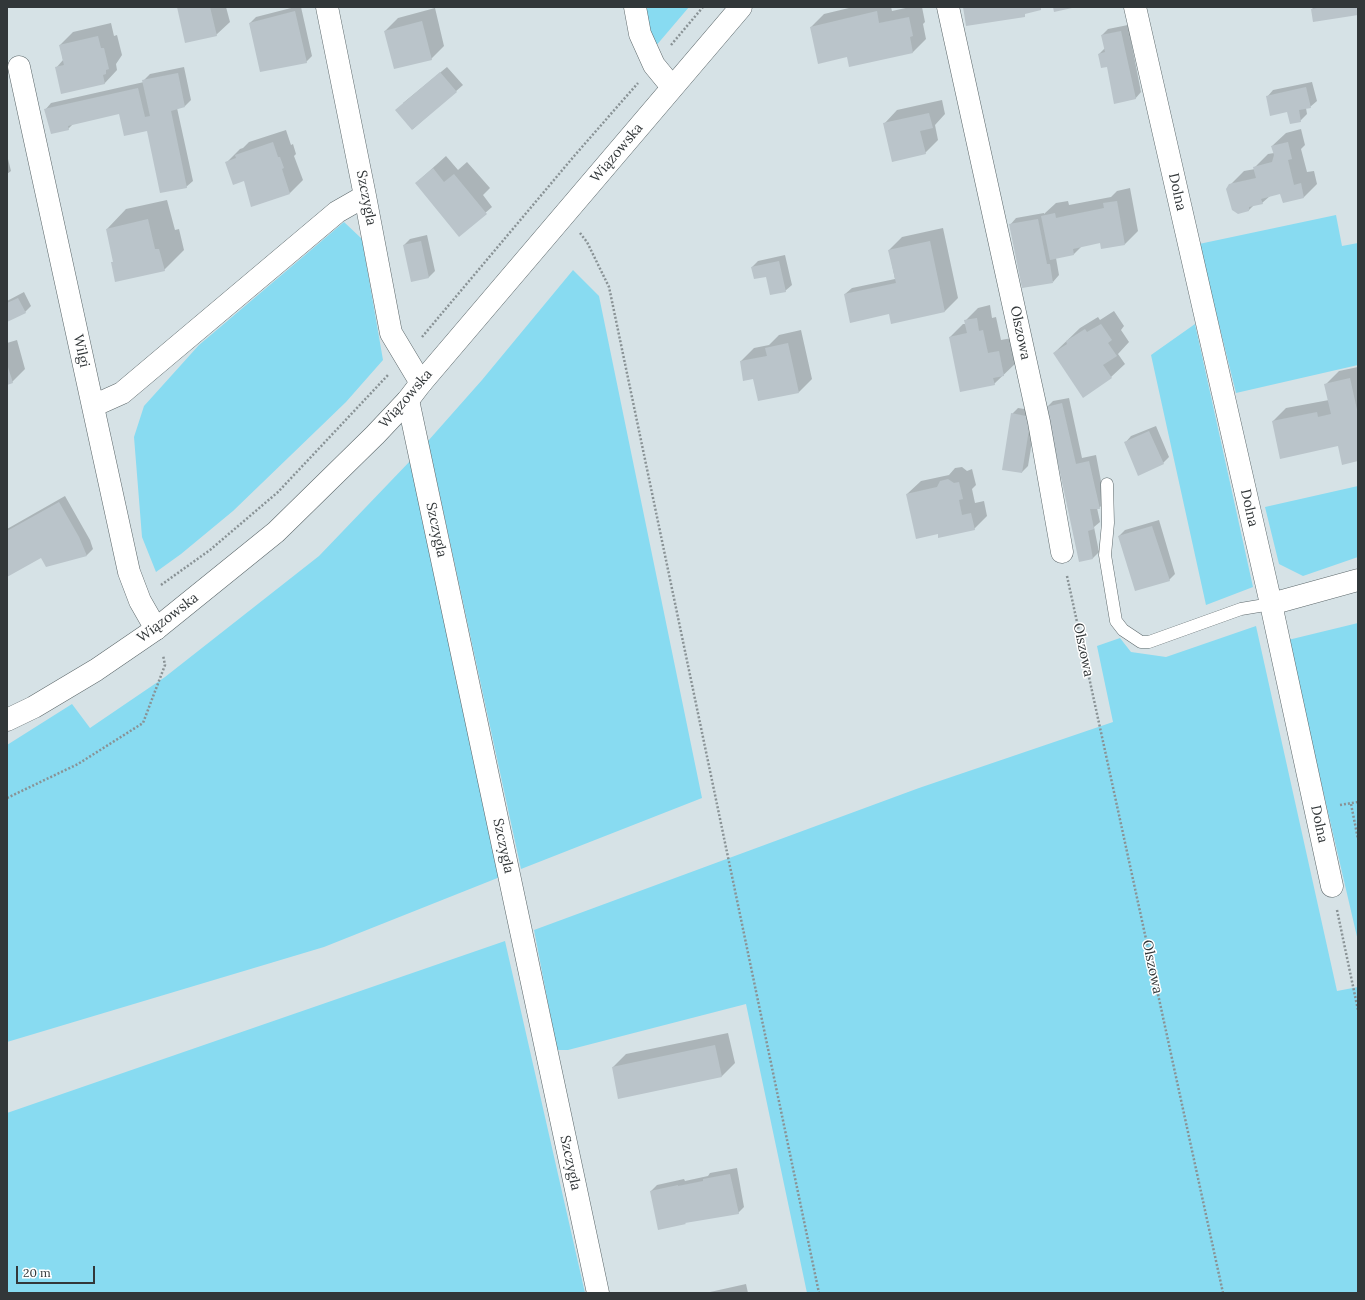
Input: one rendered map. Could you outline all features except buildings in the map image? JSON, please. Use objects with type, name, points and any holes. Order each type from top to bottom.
[{"type":"street","name":"Szczygla","points":[[327,7],[391,333],[421,382]]},
{"type":"street","points":[[635,7],[640,34],[654,65],[672,87]]},
{"type":"street","name":"Wiązowska","points":[[7,720],[34,707],[96,670],[156,629],[276,532],[375,435],[408,400],[421,382],[741,7]]},
{"type":"street","name":"Olszowa","points":[[948,7],[1039,422],[1062,552]]},
{"type":"street","name":"Dolna","points":[[1135,7],[1332,886]]},
{"type":"street","name":"Wilgi","points":[[19,67],[129,572],[140,600],[156,629]]},
{"type":"street","points":[[93,406],[122,394],[337,212],[365,196]]},
{"type":"street","name":"Szczygla","points":[[408,400],[598,1293]]},
{"type":"street","points":[[1270,604],[1358,580]]},
{"type":"lane","points":[[1106,484],[1108,523],[1105,556],[1116,621],[1123,630],[1141,642],[1149,642],[1240,609],[1270,604]]},
{"type":"path","points":[[670,46],[703,7]]},
{"type":"path","points":[[564,215],[587,242],[609,287],[819,1293]]},
{"type":"path","name":"Olszowa","points":[[1062,552],[1224,1293]]},
{"type":"path","points":[[7,798],[78,764],[143,722],[165,665],[156,629]]},
{"type":"path","points":[[1351,804],[1358,839]]},
{"type":"path","points":[[1332,886],[1358,1010]]},
{"type":"shaded area","points":[[643,7],[689,7],[655,47]]},
{"type":"shaded area","points":[[1336,215],[1342,246],[1358,243],[1358,365],[1236,393],[1199,244]]},
{"type":"shaded area","points":[[344,222],[362,239],[383,360],[346,402],[233,511],[181,554],[156,572],[142,537],[134,437],[144,406],[199,345]]},
{"type":"shaded area","points":[[573,270],[599,296],[702,798],[521,869],[428,441],[482,380]]},
{"type":"shaded area","points":[[1195,324],[1253,587],[1206,605],[1151,355]]},
{"type":"shaded area","points":[[412,459],[500,877],[324,947],[7,1042],[7,745],[72,704],[90,728],[165,677],[319,556]]},
{"type":"shaded area","points":[[1358,486],[1358,557],[1303,576],[1279,564],[1265,507]]},
{"type":"shaded area","points":[[1358,623],[1358,941],[1288,640]]},
{"type":"shaded area","points":[[1256,626],[1337,991],[1358,987],[1358,1293],[807,1293],[746,1004],[568,1050],[557,1050],[534,930],[919,788],[1113,722],[1097,646],[1120,638],[1131,652],[1166,657]]},
{"type":"shaded area","points":[[505,941],[585,1293],[7,1293],[7,1113]]}]
